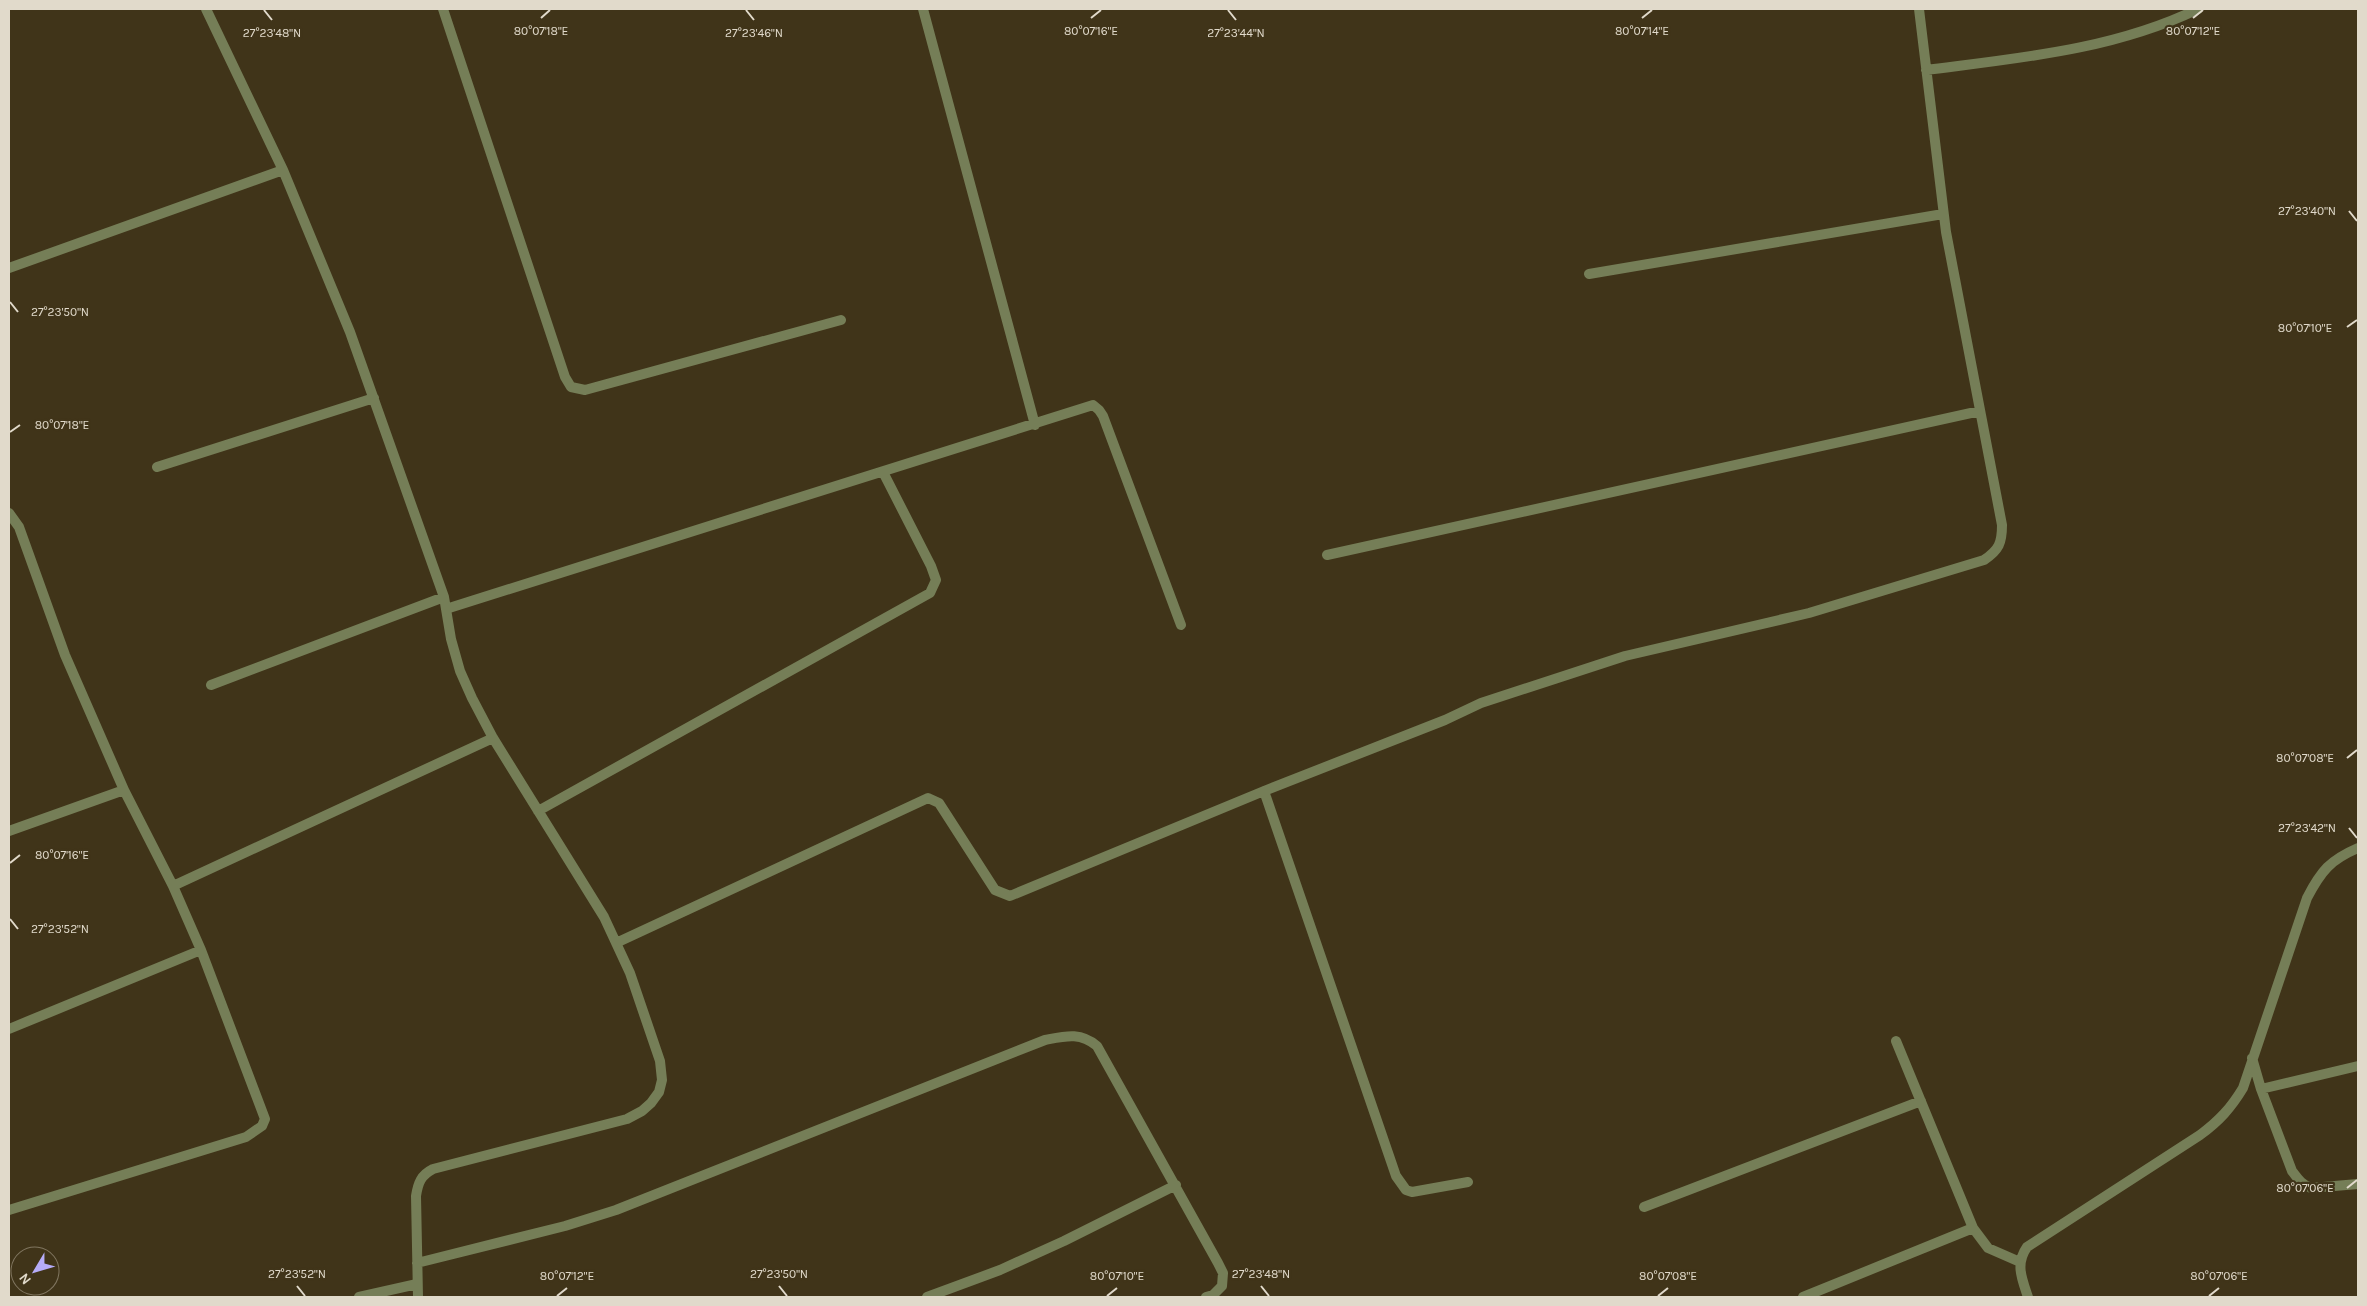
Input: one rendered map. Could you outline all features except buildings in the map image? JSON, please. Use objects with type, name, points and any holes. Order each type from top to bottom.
[{"type":"street","points":[[206,9],[283,170],[350,332],[444,597],[451,639],[460,671],[492,738],[599,908],[630,972],[660,1061],[662,1080],[659,1092],[642,1111],[627,1119],[433,1169],[425,1173],[418,1186],[416,1196],[418,1297]]},
{"type":"street","points":[[444,9],[565,377],[571,387],[585,390],[841,320]]},
{"type":"street","points":[[923,9],[1035,425]]},
{"type":"street","points":[[616,943],[928,798],[939,804],[995,890],[1005,896],[1016,893],[1264,791],[1372,750],[1481,702],[1625,656],[1809,613],[1984,560],[1999,548],[2002,538],[2002,525],[1944,214],[1919,9]]},
{"type":"street","points":[[1926,70],[2055,54],[2124,37],[2198,9]]},
{"type":"street","points":[[9,268],[283,170]]},
{"type":"street","points":[[1589,274],[1944,214]]},
{"type":"street","points":[[157,467],[374,398]]},
{"type":"street","points":[[446,609],[1035,425],[1088,405],[1093,405],[1099,410],[1181,625]]},
{"type":"street","points":[[1327,555],[1980,411]]},
{"type":"street","points":[[538,812],[930,594],[936,580],[931,566],[882,472]]},
{"type":"street","points":[[9,513],[19,527],[65,655],[124,790],[173,886],[201,950],[220,1005],[264,1110],[265,1119],[262,1126],[246,1137],[9,1210]]},
{"type":"street","points":[[211,685],[444,597]]},
{"type":"street","points":[[173,886],[492,738]]},
{"type":"street","points":[[9,831],[124,790]]},
{"type":"street","points":[[1264,791],[1396,1176],[1406,1190],[1412,1192],[1468,1182]]},
{"type":"street","points":[[2028,1297],[2020,1274],[2020,1262],[2022,1254],[2034,1241],[2218,1122],[2232,1106],[2243,1088],[2307,898],[2318,876],[2329,864],[2358,848]]},
{"type":"street","points":[[9,1029],[201,950]]},
{"type":"street","points":[[417,1262],[565,1226],[616,1210],[1045,1040],[1069,1035],[1088,1039],[1097,1046],[1176,1185],[1223,1273],[1222,1286],[1213,1295],[1206,1297]]},
{"type":"street","points":[[1896,1040],[1973,1228],[1988,1248],[2020,1262]]},
{"type":"street","points":[[2252,1058],[2261,1089],[2292,1172],[2303,1185],[2321,1189],[2358,1184]]},
{"type":"street","points":[[2261,1089],[2358,1066]]},
{"type":"street","points":[[1644,1207],[1921,1102]]},
{"type":"street","points":[[927,1297],[1000,1270],[1176,1185]]},
{"type":"street","points":[[1803,1297],[1973,1228]]},
{"type":"street","points":[[359,1297],[417,1284]]}]
